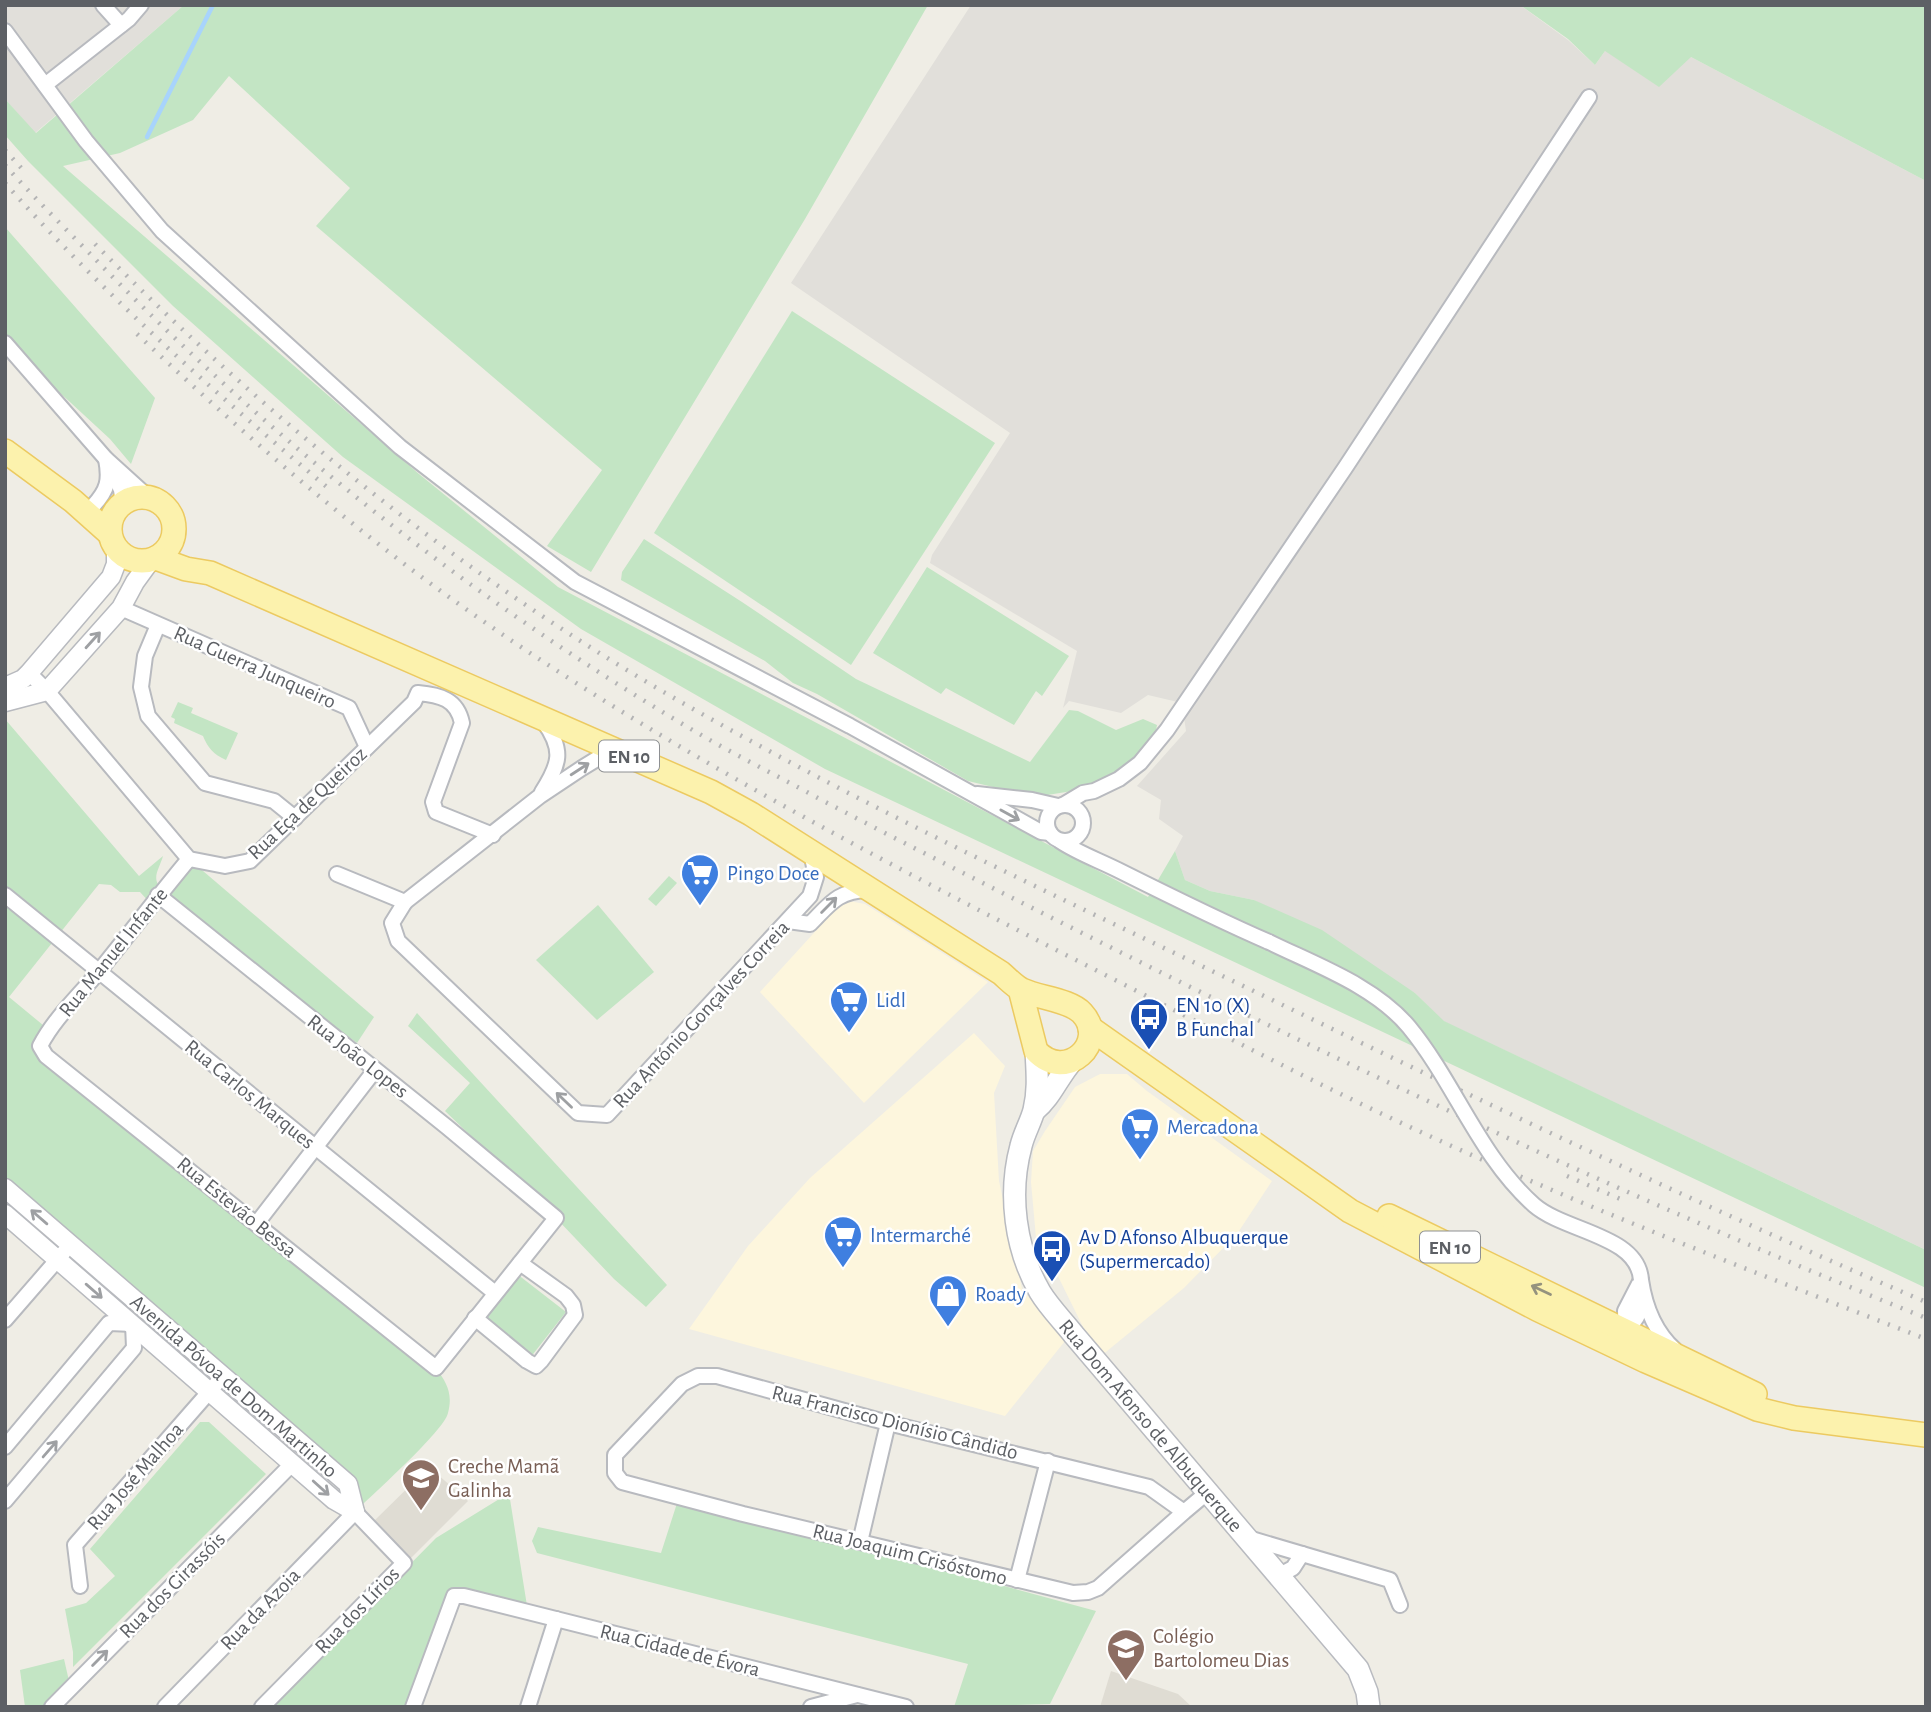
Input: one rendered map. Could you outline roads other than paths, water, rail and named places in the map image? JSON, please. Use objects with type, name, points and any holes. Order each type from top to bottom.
[{"type":"main road","name":"EN 10","points":[[5,451],[83,504],[132,560],[154,559],[210,573],[625,754],[751,814],[1001,973],[1020,989],[1076,1008],[1090,1028],[1135,1061],[1350,1211],[1400,1240],[1646,1361],[1757,1409],[1794,1418],[1926,1436]]},
{"type":"main road","name":"EN 10","points":[[83,504],[120,506],[137,497],[149,498]]},
{"type":"main road","points":[[149,498],[164,506],[171,514],[174,524],[173,539],[167,550],[154,559]]},
{"type":"main road","points":[[113,541],[112,517],[120,506]]},
{"type":"main road","name":"EN 10","points":[[173,539],[210,573]]},
{"type":"main road","points":[[1020,989],[1033,1044]]},
{"type":"main road","points":[[1033,1044],[1032,1023],[1040,1011],[1062,1003]]},
{"type":"main road","points":[[1076,1059],[1088,1044],[1090,1028]]},
{"type":"main road","name":"EN 10","points":[[1033,1044],[1048,1061],[1056,1063],[1116,1055],[1135,1061]]},
{"type":"main road","name":"Rua Dom Afonso de Albuquerque","points":[[1033,1044],[1038,1085],[1034,1112],[1021,1145],[1016,1173],[1018,1234],[1024,1262],[1050,1305],[1358,1669],[1367,1692],[1369,1707]]},
{"type":"main road","name":"Rua Dom Afonso de Albuquerque","points":[[1034,1112],[1044,1102],[1059,1076],[1076,1059]]},
{"type":"main road","name":"EN 10","points":[[1277,1159],[1433,1238],[1762,1397],[1839,1424]]},
{"type":"street","points":[[103,5],[121,25]]},
{"type":"street","points":[[45,85],[121,25],[141,5]]},
{"type":"street","points":[[5,31],[86,141],[162,231],[400,447],[575,582],[849,726],[972,794],[1041,832],[1072,840],[1081,831],[1083,819],[1080,813],[1070,806],[998,795],[972,794]]},
{"type":"street","points":[[1588,97],[1351,459],[1167,730],[1140,763],[1119,779],[1094,792],[1083,793],[1048,815],[1047,828],[1072,849],[1362,988],[1408,1026],[1493,1158],[1516,1187],[1536,1207],[1564,1224],[1625,1249],[1641,1269],[1642,1308],[1635,1322],[1615,1335],[1592,1335]]},
{"type":"street","points":[[5,343],[106,459],[149,498]]},
{"type":"street","points":[[83,504],[108,487],[106,459]]},
{"type":"street","points":[[106,459],[121,490],[120,506]]},
{"type":"street","points":[[5,687],[23,679],[29,673],[111,577],[116,564],[113,541]]},
{"type":"street","points":[[5,702],[47,691],[121,608],[135,582],[154,559]]},
{"type":"street","name":"Rua Guerra Junqueiro","points":[[121,608],[349,708],[367,747]]},
{"type":"street","points":[[158,625],[145,656],[141,687],[148,716],[205,783],[274,801],[295,818]]},
{"type":"street","points":[[29,673],[189,859]]},
{"type":"street","name":"Rua Eça de Queiroz","points":[[189,859],[225,866],[250,861],[414,702],[418,693],[438,695],[454,704],[460,712],[462,723],[433,802],[436,812],[493,835]]},
{"type":"street","points":[[540,796],[558,762],[554,737],[541,718]]},
{"type":"street","points":[[337,874],[405,902],[540,796],[600,757],[625,754]]},
{"type":"street","points":[[1080,813],[1094,792]]},
{"type":"street","points":[[1081,831],[1105,863]]},
{"type":"street","name":"Rua António Gonçalves Correia","points":[[405,902],[392,923],[398,940],[578,1113],[607,1115],[810,897],[814,888],[815,867],[811,851]]},
{"type":"street","name":"Rua Manuel Infante","points":[[40,1046],[48,1030],[99,972],[189,859]]},
{"type":"street","points":[[788,921],[810,924],[836,897],[852,891],[873,890]]},
{"type":"street","name":"Rua Carlos Marques","points":[[5,895],[495,1293]]},
{"type":"street","name":"Rua João Lopes","points":[[159,895],[556,1218],[520,1263]]},
{"type":"street","name":"Rua Estevão Bessa","points":[[40,1046],[46,1056],[436,1368],[475,1318]]},
{"type":"street","points":[[257,1223],[375,1070]]},
{"type":"street","name":"Avenida Póvoa de Dom Martinho","points":[[5,1188],[348,1484],[355,1512]]},
{"type":"street","name":"Avenida Póvoa de Dom Martinho","points":[[5,1214],[334,1500],[355,1512]]},
{"type":"street","points":[[5,1320],[71,1244]]},
{"type":"street","points":[[520,1263],[566,1296],[573,1305],[575,1315],[536,1366],[475,1318],[495,1293],[520,1263]]},
{"type":"street","points":[[1586,1311],[1609,1313],[1620,1309],[1643,1288]]},
{"type":"street","points":[[1643,1288],[1660,1333],[1688,1362]]},
{"type":"street","points":[[1629,1302],[1625,1311],[1625,1331],[1634,1351],[1646,1361]]},
{"type":"street","points":[[5,1501],[134,1348],[133,1324],[146,1309]]},
{"type":"street","points":[[5,1447],[109,1323],[133,1324]]},
{"type":"street","name":"Rua José Malhoa","points":[[80,1586],[75,1545],[223,1376]]},
{"type":"street","name":"Rua Francisco Dionísio Cândido","points":[[615,1473],[615,1455],[682,1384],[698,1376],[717,1376],[888,1423],[1149,1487],[1184,1512]]},
{"type":"street","points":[[860,1542],[888,1423]]},
{"type":"street","points":[[1017,1580],[1048,1461]]},
{"type":"street","name":"Rua dos Girassóis","points":[[52,1707],[293,1463]]},
{"type":"street","name":"Rua Joaquim Crisóstomo","points":[[615,1473],[622,1482],[1073,1593],[1098,1588],[1184,1512]]},
{"type":"street","points":[[1184,1512],[1209,1491]]},
{"type":"street","name":"Rua da Azoia","points":[[165,1707],[355,1512]]},
{"type":"street","name":"Rua dos Lírios","points":[[262,1707],[404,1563],[355,1512]]},
{"type":"street","points":[[1248,1538],[1390,1580],[1400,1605]]},
{"type":"street","points":[[1281,1546],[1274,1551],[1273,1570],[1293,1568],[1302,1554]]},
{"type":"street","name":"Rua Cidade de Évora","points":[[413,1707],[454,1596],[464,1596],[906,1707]]},
{"type":"street","points":[[528,1707],[556,1619]]},
{"type":"street","points":[[811,1707],[859,1695]]},
{"type":"waterway","points":[[147,137],[213,5]]},
{"type":"railway","points":[[5,150],[24,171]]},
{"type":"railway","points":[[5,165],[166,330],[308,457],[458,575],[535,630],[696,732],[982,883],[1341,1060],[1631,1194],[1926,1318]]},
{"type":"railway","points":[[5,183],[81,265],[161,342],[328,488]]},
{"type":"railway","points":[[95,244],[236,378],[386,503],[544,618],[711,719],[840,789],[972,855],[1408,1065],[1666,1187],[1926,1302]]},
{"type":"railway","points":[[137,334],[295,476],[420,576],[608,703],[757,791],[1064,954],[1397,1121],[1504,1170],[1624,1220],[1926,1339]]},
{"type":"railway","points":[[1567,1176],[1625,1201]]},
{"type":"place","name":"Pingo Doce","points":[[700,907]]},
{"type":"place","name":"Lidl","points":[[849,1034]]},
{"type":"place","name":"EN 10 (X) B Funchal","points":[[1149,1051]]},
{"type":"place","name":"Mercadona","points":[[1140,1161]]},
{"type":"place","name":"Intermarché","points":[[843,1269]]},
{"type":"place","name":"Av D Afonso Albuquerque (Supermercado)","points":[[1052,1283]]},
{"type":"place","name":"Roady","points":[[948,1328]]},
{"type":"place","name":"Creche Mamã Galinha","points":[[421,1512]]},
{"type":"place","name":"Colégio Bartolomeu Dias","points":[[1126,1682]]}]
